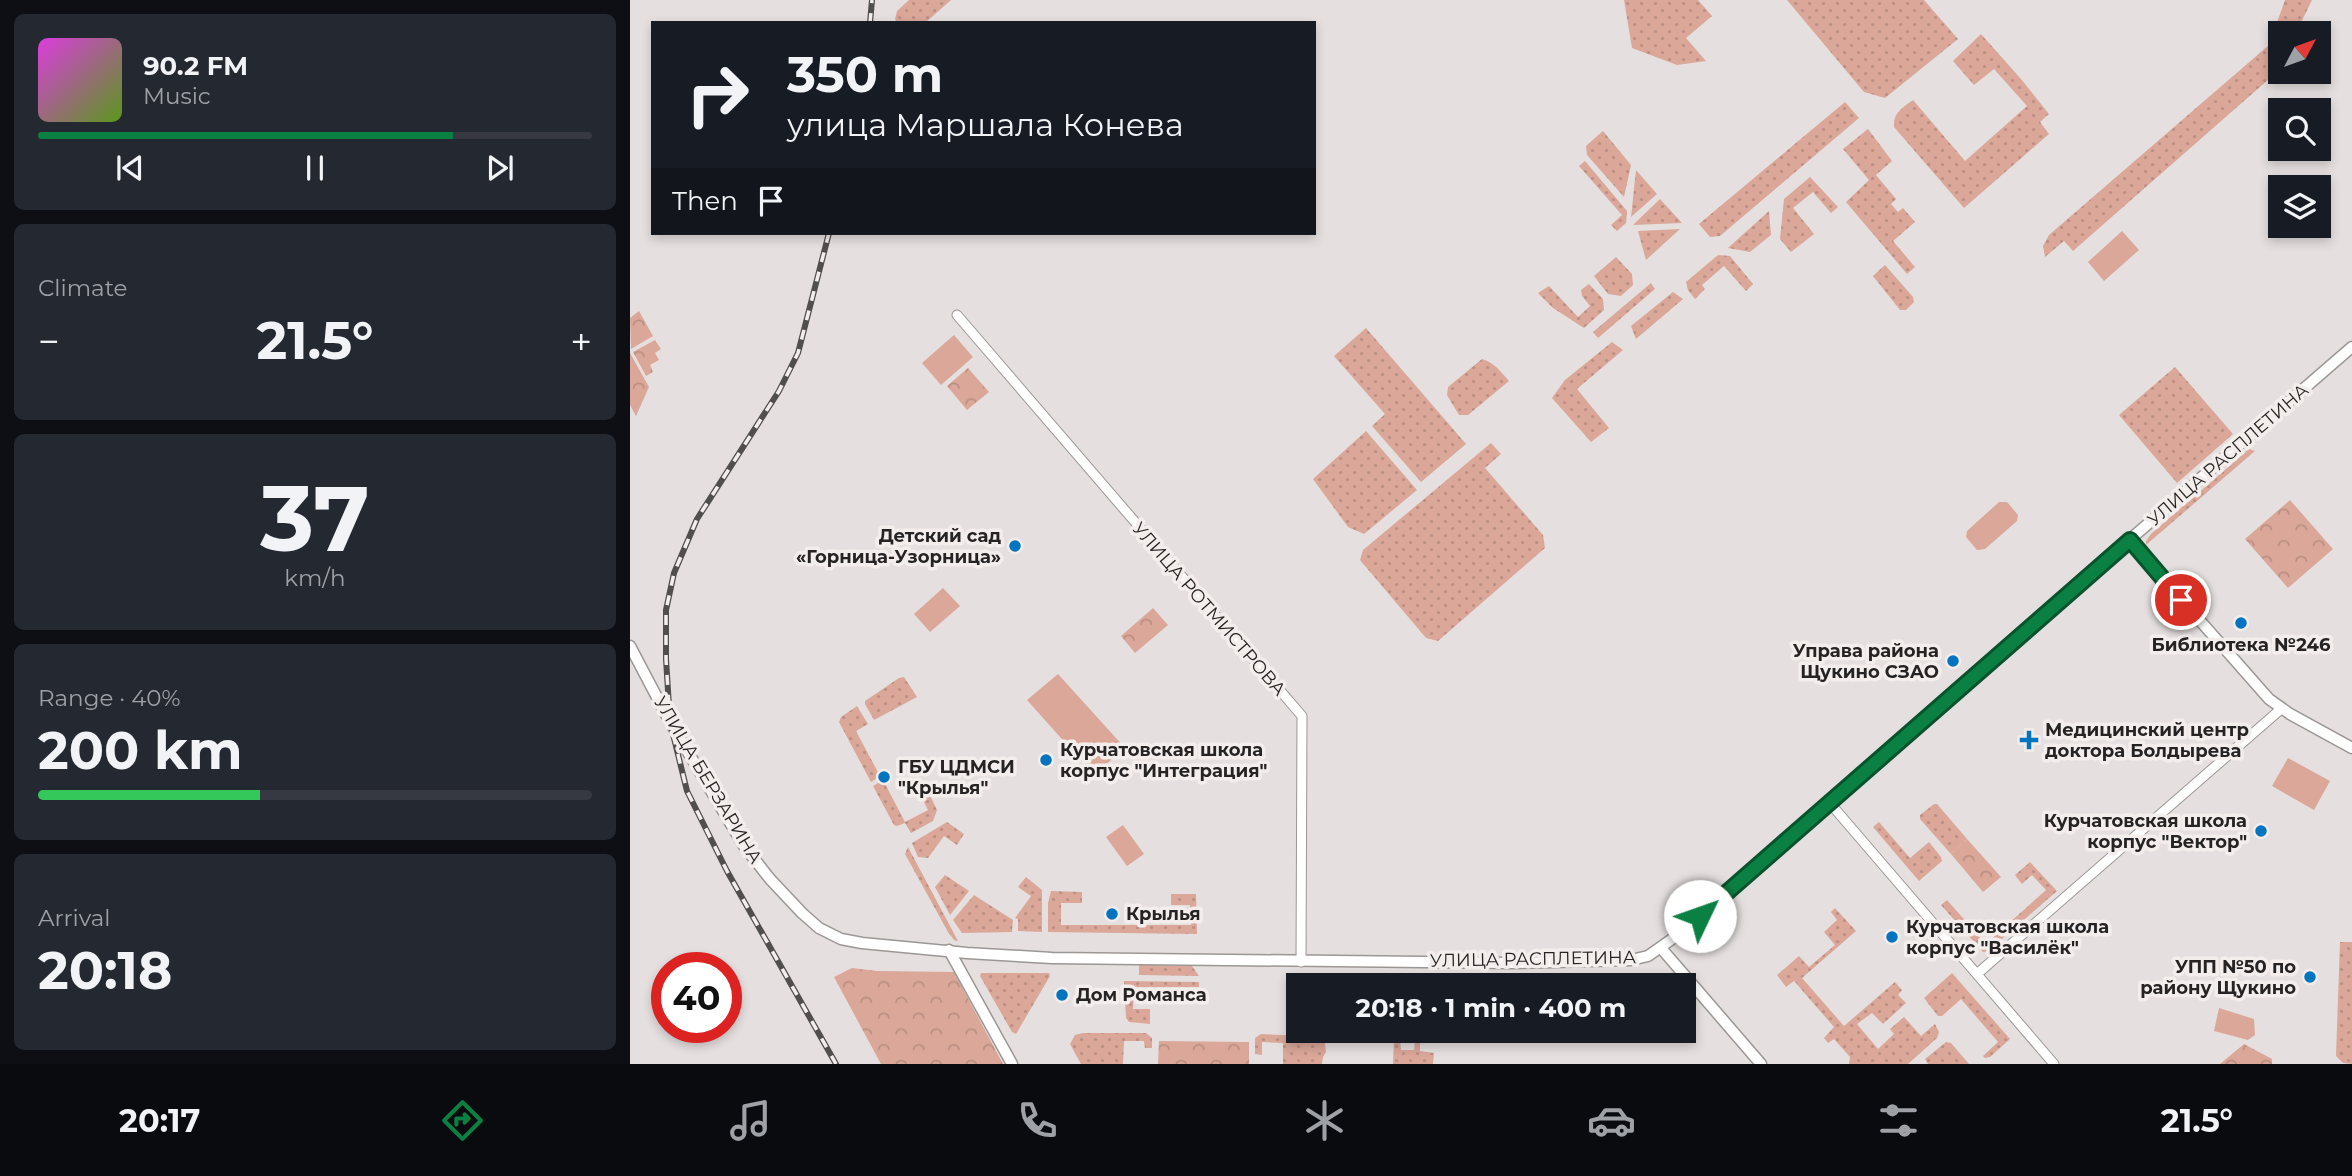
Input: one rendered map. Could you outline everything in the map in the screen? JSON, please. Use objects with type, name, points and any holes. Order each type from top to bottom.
[{"type":"street","name":"УЛИЦА РОТМИСТРОВА","points":[[957,315],[1302,716],[1301,962]]},
{"type":"street","name":"УЛИЦА РАСПЛЕТИНА","points":[[949,950],[1052,958],[1301,962],[1512,963],[1631,960],[1648,956],[1682,932],[2352,347]]},
{"type":"street","points":[[2130,540],[2269,699],[2281,709],[2352,748]]},
{"type":"street","name":"УЛИЦА БЕРЗАРИНА","points":[[630,646],[670,722],[744,846],[770,879],[802,912],[819,928],[841,939],[949,950]]},
{"type":"street","points":[[1977,974],[2281,709]]},
{"type":"street","points":[[1829,802],[2054,1064]]},
{"type":"street","points":[[1661,948],[1761,1064]]},
{"type":"street","points":[[949,950],[1012,1064]]},
{"type":"green space","points":[[909,0],[951,0],[927,21],[896,21],[897,11]]},
{"type":"green space","points":[[1624,0],[1698,0],[1712,16],[1686,38],[1706,61],[1677,65],[1632,48]]},
{"type":"green space","points":[[1787,0],[1924,0],[1958,39],[1885,98],[1864,92]]},
{"type":"green space","points":[[2285,0],[2312,0],[2302,21],[2278,21]]},
{"type":"green space","points":[[1981,34],[2049,114],[2040,122],[2049,134],[1964,208],[1894,127],[1894,122],[1899,111],[1913,100],[1965,161],[2027,106],[1994,69],[1974,85],[1953,61]]},
{"type":"green space","points":[[2268,46],[2268,80],[2073,251],[2064,241],[2045,257],[2043,246],[2049,235]]},
{"type":"green space","points":[[1845,102],[1859,118],[1720,236],[1710,237],[1699,224]]},
{"type":"green space","points":[[1868,129],[1892,161],[1876,175],[1896,199],[1891,204],[1898,212],[1903,208],[1915,222],[1893,241],[1915,267],[1907,274],[1846,202],[1869,180],[1843,149]]},
{"type":"green space","points":[[1603,131],[1631,165],[1624,197],[1587,155],[1586,146]]},
{"type":"green space","points":[[1585,161],[1627,211],[1626,223],[1617,231],[1611,225],[1622,215],[1579,166]]},
{"type":"green space","points":[[1636,170],[1657,194],[1631,217]]},
{"type":"green space","points":[[1810,177],[1838,207],[1831,213],[1813,192],[1793,208],[1814,234],[1791,252],[1780,239],[1784,199]]},
{"type":"green space","points":[[1660,199],[1682,223],[1633,225]]},
{"type":"green space","points":[[1769,211],[1771,235],[1750,252],[1728,248]]},
{"type":"green space","points":[[1680,229],[1646,260],[1638,231]]},
{"type":"green space","points":[[2122,231],[2139,250],[2104,281],[2088,262]]},
{"type":"green space","points":[[1718,255],[1730,256],[1753,284],[1746,291],[1724,266],[1702,285],[1705,289],[1695,299],[1686,282]]},
{"type":"green space","points":[[1616,257],[1632,274],[1633,285],[1621,296],[1608,294],[1594,276]]},
{"type":"green space","points":[[1885,265],[1913,297],[1914,302],[1906,310],[1900,310],[1873,276]]},
{"type":"green space","points":[[1651,283],[1655,289],[1598,338],[1593,332]]},
{"type":"green space","points":[[1589,284],[1603,299],[1604,310],[1584,328],[1553,308],[1538,293],[1549,286],[1578,317],[1590,306],[1581,290]]},
{"type":"green space","points":[[1673,292],[1683,299],[1636,339],[1631,326]]},
{"type":"green space","points":[[639,311],[653,336],[631,349],[630,318]]},
{"type":"green space","points":[[1366,328],[1466,444],[1421,482],[1372,426],[1385,414],[1334,356]]},
{"type":"green space","points":[[954,335],[973,357],[941,385],[922,363]]},
{"type":"green space","points":[[655,340],[661,349],[655,353],[659,360],[650,365],[653,372],[646,376],[633,352]]},
{"type":"green space","points":[[1612,342],[1623,350],[1577,389],[1609,428],[1591,442],[1552,398],[1565,380]]},
{"type":"green space","points":[[630,353],[649,387],[636,416],[630,405]]},
{"type":"green space","points":[[1482,359],[1494,365],[1509,381],[1468,415],[1459,415],[1447,395],[1448,387]]},
{"type":"green space","points":[[2175,367],[2233,434],[2177,483],[2119,415]]},
{"type":"green space","points":[[968,368],[989,392],[967,410],[947,386]]},
{"type":"green space","points":[[1366,431],[1417,490],[1364,534],[1348,527],[1313,479]]},
{"type":"green space","points":[[1491,443],[1501,454],[1485,468],[1543,535],[1545,548],[1438,641],[1426,638],[1360,560],[1363,550]]},
{"type":"green space","points":[[2249,449],[2255,451],[2146,545],[2151,534]]},
{"type":"green space","points":[[2290,500],[2333,549],[2288,588],[2245,539]]},
{"type":"green space","points":[[1999,502],[2007,502],[2018,515],[2017,521],[1985,549],[1977,550],[1966,537],[1967,531]]},
{"type":"green space","points":[[943,588],[960,606],[930,632],[914,614]]},
{"type":"green space","points":[[1153,608],[1168,625],[1135,653],[1121,636]]},
{"type":"green space","points":[[1058,674],[1125,748],[1094,775],[1027,700]]},
{"type":"green space","points":[[904,677],[917,697],[874,720],[865,701]]},
{"type":"green space","points":[[857,706],[868,724],[856,731],[880,776],[871,782],[839,722],[841,717]]},
{"type":"green space","points":[[2288,758],[2330,781],[2314,810],[2272,786]]},
{"type":"green space","points":[[883,780],[905,822],[928,810],[921,796],[928,791],[937,810],[933,821],[911,833],[905,823],[894,825],[873,786]]},
{"type":"green space","points":[[1937,804],[1967,839],[1951,854],[1920,819],[1920,815]]},
{"type":"green space","points":[[947,822],[964,834],[957,845],[944,836],[928,858],[918,857],[912,843]]},
{"type":"green space","points":[[1879,822],[1910,858],[1929,842],[1942,861],[1919,881],[1873,827]]},
{"type":"green space","points":[[1123,825],[1144,854],[1127,866],[1106,837]]},
{"type":"green space","points":[[1967,839],[2001,877],[1983,892],[1951,854]]},
{"type":"green space","points":[[908,847],[958,941],[948,932],[905,854]]},
{"type":"green space","points":[[2030,862],[2057,891],[1988,951],[1983,952],[1941,905],[1947,900],[1986,944],[2046,890],[2032,875],[2022,884],[2015,875]]},
{"type":"green space","points":[[945,875],[969,891],[950,915],[935,887]]},
{"type":"green space","points":[[1026,877],[1042,890],[1042,932],[1018,931],[1018,919],[1015,918],[1031,896],[1018,887]]},
{"type":"green space","points":[[1051,891],[1082,892],[1082,903],[1061,903],[1061,925],[1191,925],[1190,905],[1171,905],[1171,894],[1196,894],[1197,934],[1048,932],[1048,903]]},
{"type":"green space","points":[[974,895],[1013,920],[1012,932],[962,933],[953,920]]},
{"type":"green space","points":[[1835,908],[1856,931],[1802,978],[1844,1026],[1895,982],[1902,990],[1898,995],[1906,1003],[1883,1024],[1872,1013],[1857,1024],[1878,1049],[1894,1034],[1890,1029],[1904,1017],[1921,1036],[1935,1024],[1939,1032],[1937,1038],[1908,1064],[1849,1064],[1850,1057],[1834,1039],[1828,1043],[1824,1038],[1834,1027],[1794,981],[1786,987],[1777,975],[1799,956],[1809,967],[1835,945],[1824,932],[1837,920],[1831,912]]},
{"type":"green space","points":[[2340,942],[2352,942],[2352,1064],[2343,1063],[2336,1056]]},
{"type":"green space","points":[[1139,965],[1192,966],[1199,976],[1139,975]]},
{"type":"green space","points":[[852,968],[954,972],[1003,1064],[881,1064],[834,977]]},
{"type":"green space","points":[[981,973],[1049,973],[1050,976],[1016,1034],[1012,1032],[980,976]]},
{"type":"green space","points":[[1952,973],[2010,1039],[1990,1057],[1983,1056],[1998,1042],[1961,999],[1942,1016],[1938,1016],[1924,998]]},
{"type":"green space","points":[[1124,981],[1199,982],[1199,987],[1134,987],[1133,1009],[1150,1009],[1150,1024],[1129,1022],[1126,1018]]},
{"type":"green space","points":[[2219,1008],[2254,1019],[2255,1035],[2248,1040],[2214,1031]]},
{"type":"green space","points":[[1146,1033],[1152,1038],[1152,1048],[1145,1048],[1144,1041],[1124,1041],[1123,1064],[1081,1064],[1070,1044],[1075,1035]]},
{"type":"green space","points":[[1261,1034],[1286,1035],[1286,1043],[1325,1043],[1326,1052],[1322,1064],[1283,1064],[1283,1043],[1262,1042],[1262,1055],[1255,1054],[1255,1038]]},
{"type":"green space","points":[[1159,1041],[1249,1042],[1249,1064],[1158,1064]]},
{"type":"green space","points":[[1946,1042],[1951,1043],[1969,1064],[1928,1064],[1925,1059]]},
{"type":"green space","points":[[1394,1043],[1400,1043],[1401,1050],[1414,1050],[1415,1043],[1420,1043],[1420,1051],[1434,1053],[1433,1064],[1393,1064]]},
{"type":"green space","points":[[2244,1044],[2272,1059],[2272,1064],[2220,1064]]},
{"type":"railway","points":[[870,21],[872,0]]},
{"type":"railway","points":[[828,235],[798,353],[779,391],[697,519],[674,573],[666,610],[666,659],[670,722],[687,791],[727,871],[836,1064]]},
{"type":"place","name":"Детский сад «Горница-Узорница»","points":[[1015,546]]},
{"type":"place","name":"Библиотека №246","points":[[2241,623]]},
{"type":"place","name":"Управа района Щукино СЗАО","points":[[1953,661]]},
{"type":"place","name":"Медицинский центр доктора Болдырева","points":[[2029,740]]},
{"type":"place","name":"Курчатовская школа корпус \"Интеграция\"","points":[[1046,760]]},
{"type":"place","name":"ГБУ ЦДМСИ \"Крылья\"","points":[[884,777]]},
{"type":"place","name":"Курчатовская школа корпус \"Вектор\"","points":[[2261,831]]},
{"type":"place","name":"Крылья","points":[[1112,914]]},
{"type":"place","name":"Курчатовская школа корпус \"Василёк\"","points":[[1892,937]]},
{"type":"place","name":"УПП №50 по району Щукино","points":[[2310,977]]},
{"type":"place","name":"Дом Романса","points":[[1062,995]]},
{"type":"route","points":[[1700,916],[2130,540],[2181,600]]}]
